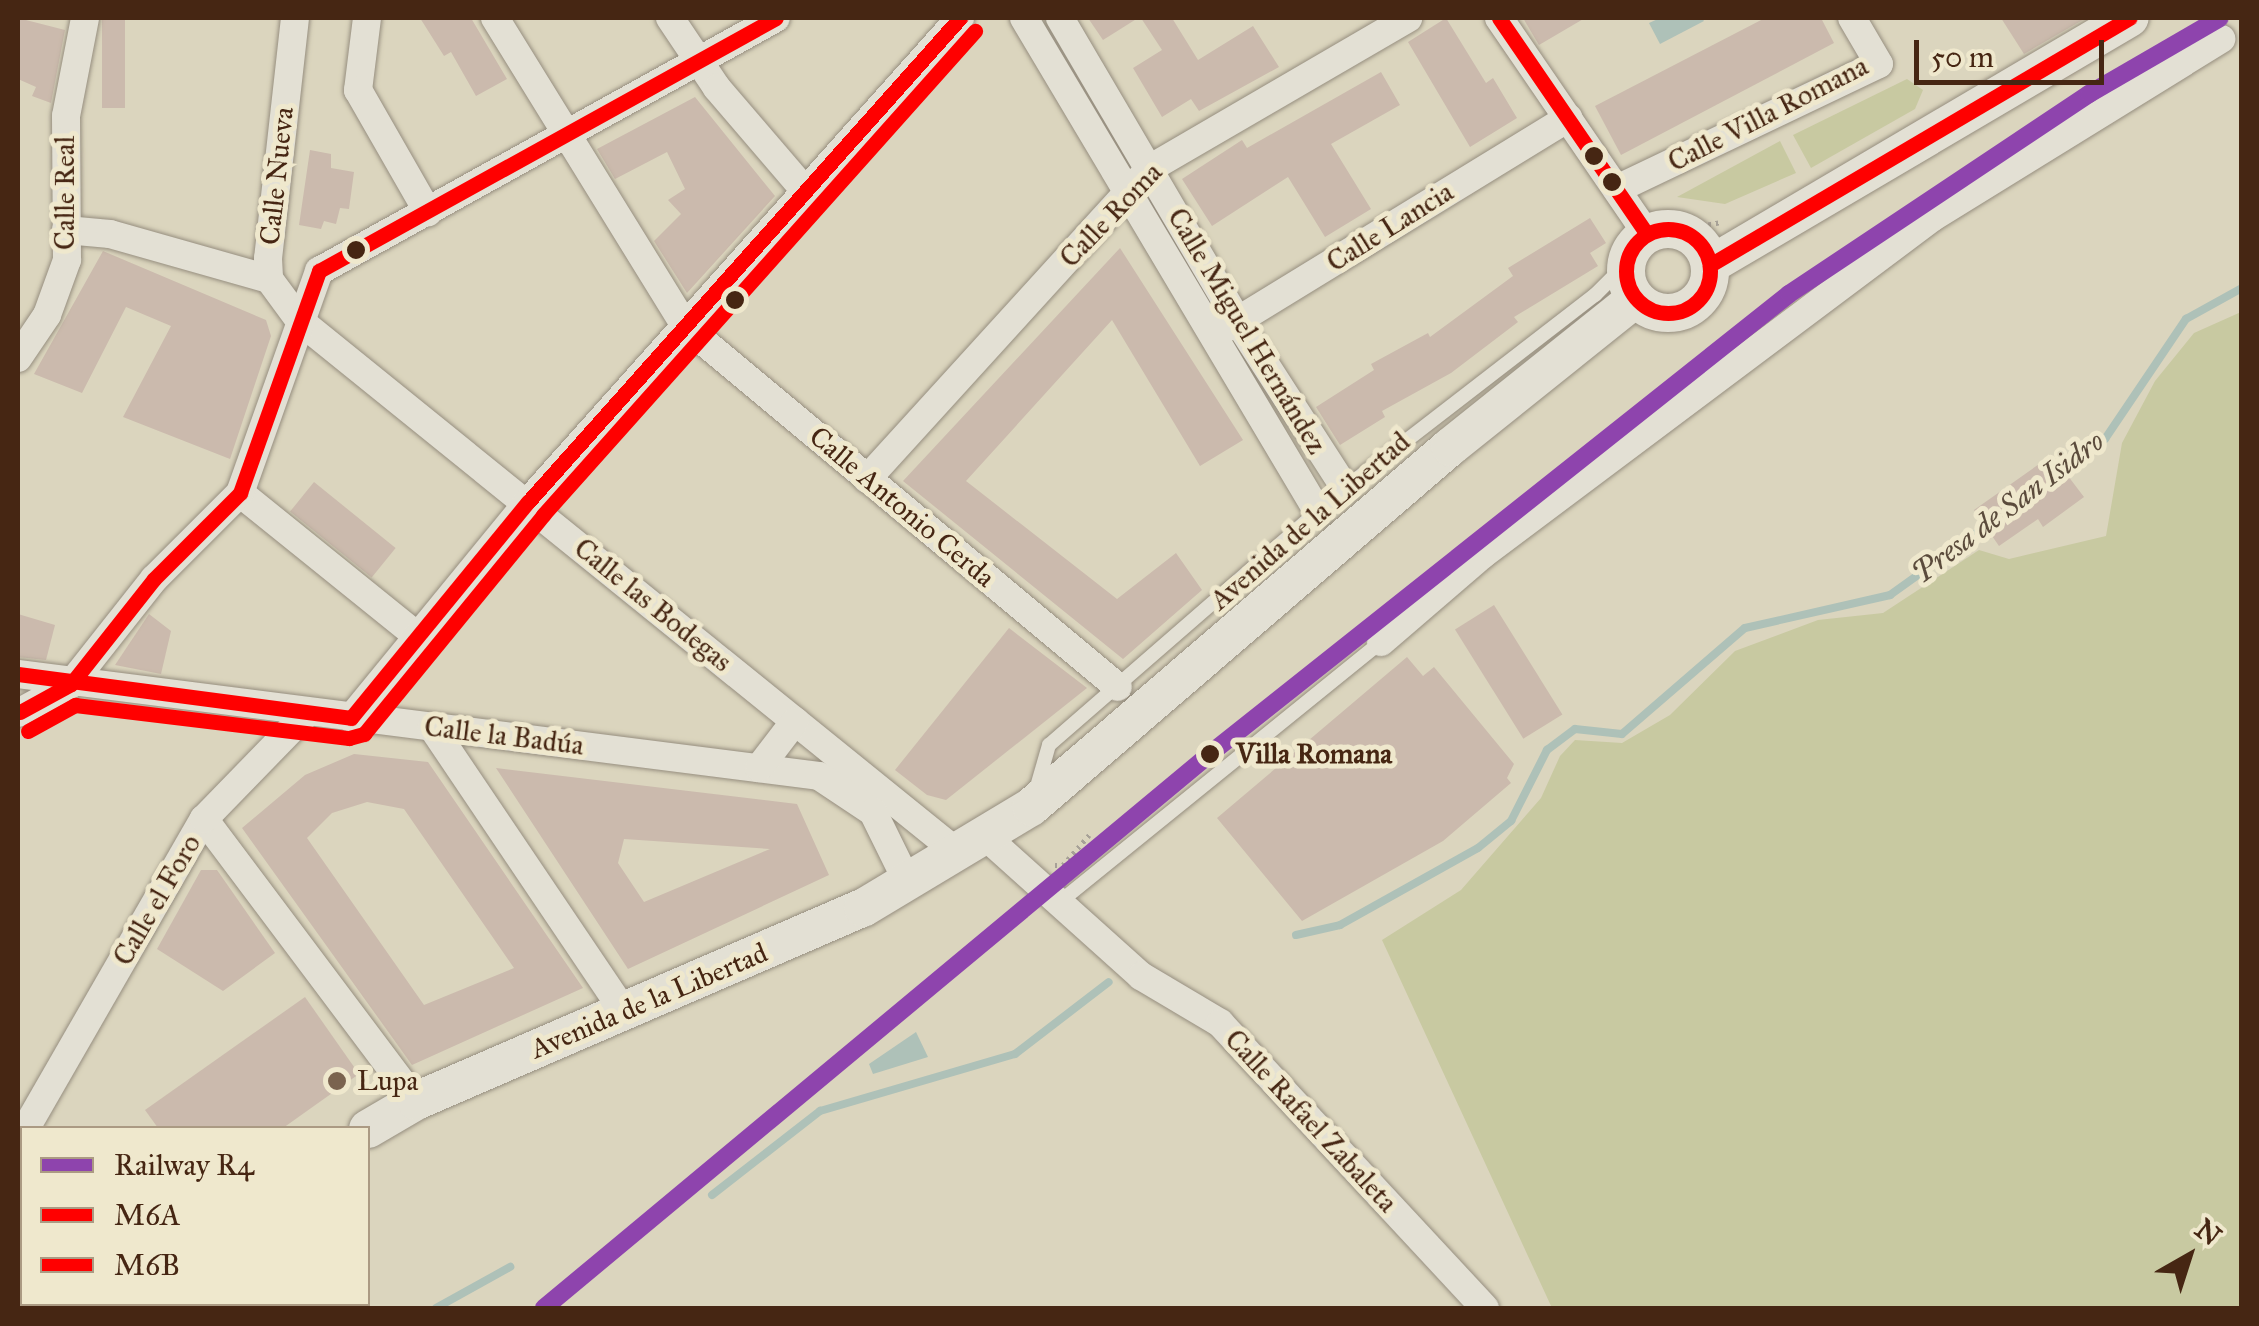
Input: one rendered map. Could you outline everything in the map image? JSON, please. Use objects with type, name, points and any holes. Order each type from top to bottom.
[{"type":"main road","points":[[1710,265],[2130,18]]},
{"type":"main road","points":[[1667,228],[1690,234],[1710,265],[1706,290],[1687,309],[1660,312],[1637,265],[1667,228]]},
{"type":"main road","name":"Avenida de la Libertad","points":[[370,1128],[416,1101],[625,1013],[908,882],[1031,807],[1450,448],[1637,265]]},
{"type":"street","name":"Calle Real","points":[[18,358],[61,288],[66,230],[66,116],[85,18]]},
{"type":"street","name":"Calle Nueva","points":[[295,18],[269,280],[300,321]]},
{"type":"street","points":[[366,18],[358,90],[428,212]]},
{"type":"street","name":"Calle Antonio Cerda","points":[[495,18],[563,137],[686,328],[1118,687]]},
{"type":"street","points":[[670,18],[696,60],[807,193]]},
{"type":"street","points":[[18,714],[71,684],[154,579],[240,493],[319,271],[776,18]]},
{"type":"street","points":[[351,718],[528,502],[960,18]]},
{"type":"street","name":"Calle Miguel Hernández","points":[[1024,18],[1318,512]]},
{"type":"street","name":"Calle Miguel Hernández","points":[[1060,18],[1238,322],[1344,488]]},
{"type":"street","name":"Calle Roma","points":[[867,479],[1150,168],[1408,18]]},
{"type":"street","points":[[1499,18],[1616,189],[1637,265]]},
{"type":"street","name":"Calle Villa Romana","points":[[1616,189],[1879,64],[1852,18]]},
{"type":"street","points":[[1381,642],[1482,556],[1933,217],[2221,39]]},
{"type":"street","name":"Calle Lancia","points":[[1212,336],[1568,118]]},
{"type":"street","points":[[66,230],[110,234],[269,280]]},
{"type":"street","name":"Calle las Bodegas","points":[[300,321],[868,780],[972,844]]},
{"type":"street","points":[[240,493],[416,635]]},
{"type":"street","name":"Calle la Badúa","points":[[18,674],[71,684],[819,776],[872,812],[908,882]]},
{"type":"street","name":"Calle el Foro","points":[[25,1120],[204,819],[308,713]]},
{"type":"street","points":[[759,768],[796,720]]},
{"type":"street","points":[[432,726],[625,1013]]},
{"type":"street","points":[[819,776],[868,780]]},
{"type":"street","points":[[204,819],[416,1101]]},
{"type":"street","name":"Calle Rafael Zabaleta","points":[[972,844],[1141,976],[1220,1023],[1485,1308]]},
{"type":"lane","name":"Avenida de la Libertad","points":[[1031,807],[1049,746],[1344,488],[1637,265]]},
{"type":"lane","points":[[1056,906],[1381,642]]},
{"type":"path","points":[[1042,865],[1063,864],[1088,835]]},
{"type":"green space","points":[[1907,79],[1923,90],[1915,109],[1811,168],[1793,135]]},
{"type":"green space","points":[[1780,141],[1796,173],[1725,204],[1677,197]]},
{"type":"green space","points":[[2241,312],[2241,1308],[1552,1308],[1382,940],[1461,890],[1541,798],[1560,756],[1575,740],[1622,743],[1670,715],[1735,651],[1818,620],[1883,613],[1979,550],[2009,559],[2106,536],[2122,443],[2155,381],[2194,333]]},
{"type":"shaded area","points":[[1660,18],[1704,21],[1660,44],[1649,23]]},
{"type":"shaded area","points":[[916,1032],[928,1057],[873,1074],[869,1064]]},
{"type":"building","points":[[18,18],[65,30],[51,103],[32,96],[36,87],[18,79]]},
{"type":"building","points":[[102,18],[125,18],[125,108],[102,108]]},
{"type":"building","points":[[420,18],[471,18],[507,79],[476,96],[451,52],[444,56]]},
{"type":"building","points":[[1088,18],[1138,18],[1103,40]]},
{"type":"building","points":[[1141,18],[1172,18],[1198,60],[1253,26],[1279,67],[1199,111],[1191,99],[1162,117],[1133,68],[1162,50]]},
{"type":"building","points":[[1446,18],[1486,83],[1493,78],[1517,118],[1470,147],[1408,42]]},
{"type":"building","points":[[1523,18],[1585,18],[1539,45]]},
{"type":"building","points":[[1765,18],[1821,18],[1834,43],[1621,155],[1595,106]]},
{"type":"building","points":[[2001,18],[2086,18],[2024,54]]},
{"type":"building","points":[[1381,72],[1400,105],[1331,144],[1371,209],[1325,237],[1288,177],[1212,226],[1182,179],[1242,140],[1247,148]]},
{"type":"building","points":[[695,97],[775,196],[687,293],[654,241],[681,214],[668,200],[685,189],[667,152],[615,179],[597,149]]},
{"type":"building","points":[[310,150],[331,154],[331,168],[354,172],[349,209],[340,208],[336,224],[324,221],[321,229],[299,225]]},
{"type":"building","points":[[1590,218],[1606,243],[1590,253],[1598,266],[1514,317],[1518,322],[1451,373],[1382,411],[1385,417],[1340,445],[1316,407],[1374,370],[1371,364],[1428,333],[1430,337],[1513,276],[1508,268]]},
{"type":"building","points":[[1120,248],[1243,440],[1200,466],[1112,320],[966,481],[1117,599],[1176,553],[1202,590],[1123,659],[903,481]]},
{"type":"building","points":[[103,251],[266,320],[271,336],[230,459],[123,417],[171,326],[126,307],[82,393],[34,374]]},
{"type":"building","points":[[2052,455],[2084,497],[2043,527],[2038,519],[1999,546],[1974,510]]},
{"type":"building","points":[[314,482],[396,548],[372,578],[290,512]]},
{"type":"building","points":[[1494,605],[1562,714],[1523,739],[1455,629]]},
{"type":"building","points":[[18,614],[55,625],[46,660],[18,657]]},
{"type":"building","points":[[149,614],[171,631],[161,674],[115,665]]},
{"type":"building","points":[[1009,628],[1087,688],[946,800],[927,795],[895,770]]},
{"type":"building","points":[[1407,657],[1423,676],[1434,667],[1514,764],[1507,778],[1511,783],[1443,841],[1302,921],[1217,818]]},
{"type":"building","points":[[354,754],[428,762],[583,988],[412,1065],[242,828],[305,775]],"holes":[[[367,802],[404,809],[514,968],[424,1005],[307,838],[332,813]]]},
{"type":"building","points":[[496,768],[797,804],[829,875],[628,969]],"holes":[[[624,839],[770,849],[644,902],[618,863]]]},
{"type":"building","points":[[201,870],[217,870],[275,953],[223,991],[157,949]]},
{"type":"building","points":[[305,997],[359,1074],[286,1126],[157,1126],[145,1110]]},
{"type":"waterway","name":"Presa de San Isidro","points":[[2056,475],[2105,439],[2186,319],[2242,288]]},
{"type":"waterway","name":"Presa de San Isidro","points":[[1296,935],[1340,925],[1478,848],[1511,821],[1547,750],[1575,729],[1622,734],[1745,628],[1890,595],[1992,522]]},
{"type":"waterway","name":"Presa de San Isidro","points":[[712,1195],[820,1111],[1015,1054],[1109,982]]},
{"type":"waterway","name":"Presa de San Isidro","points":[[436,1308],[510,1267]]},
{"type":"rail line","name":"R4","points":[[544,1308],[1211,753],[1789,294],[2089,94],[2220,18]]},
{"type":"transit line","name":"M6A","points":[[20,712],[71,684],[154,579],[240,493],[319,271],[776,18]]},
{"type":"transit line","name":"M6A","points":[[18,674],[351,718],[528,502],[960,18]]},
{"type":"transit line","name":"M6A","points":[[1499,18],[1647,234]]},
{"type":"transit line","name":"M6A","points":[[1710,265],[2130,18]]},
{"type":"transit line","name":"M6B","points":[[28,731],[75,705],[349,738],[364,734],[543,515],[975,31]]},
{"type":"transit line","name":"M6A","points":[[1668,229],[1684,232],[1698,241],[1707,255],[1710,271],[1707,287],[1698,301],[1684,310],[1668,313],[1652,310],[1638,301],[1629,287],[1626,271],[1629,255],[1638,241],[1652,232],[1668,229]]},
{"type":"place","name":"Villa Romana","points":[[1210,754]]},
{"type":"place","name":"Lupa","points":[[337,1081]]}]
